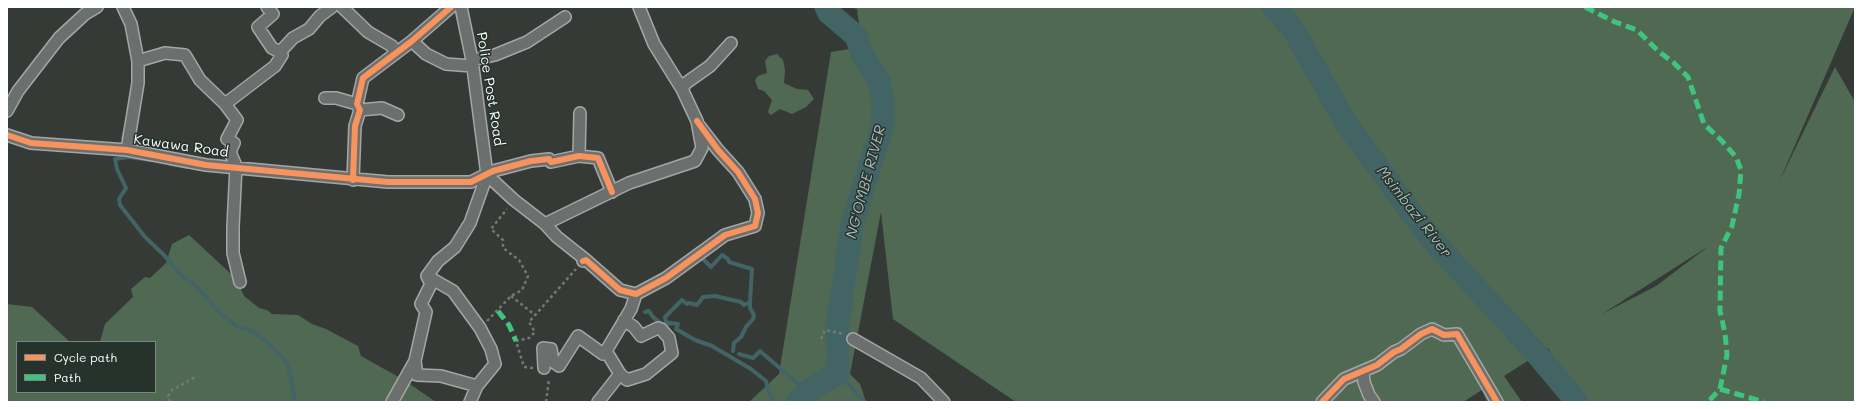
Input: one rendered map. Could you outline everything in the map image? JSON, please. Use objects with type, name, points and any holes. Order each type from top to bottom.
[{"type":"street","points":[[7,111],[18,91],[59,38],[85,14],[97,7]]},
{"type":"street","points":[[123,7],[131,24],[138,61],[138,83],[127,150]]},
{"type":"street","points":[[266,7],[273,14],[258,27],[272,48],[280,52]]},
{"type":"street","points":[[280,52],[293,38],[309,29],[320,16],[332,7]]},
{"type":"street","points":[[342,7],[368,32],[392,46],[395,53]]},
{"type":"street","points":[[353,180],[356,126],[363,78],[412,41],[451,7]]},
{"type":"street","name":"Police Post Road","points":[[461,7],[472,63],[487,175]]},
{"type":"street","points":[[427,276],[438,261],[455,247],[470,222],[487,175],[514,200],[545,224],[584,261],[620,290],[636,294],[666,278],[725,235],[755,226],[758,213],[755,199],[738,172],[718,150],[697,121],[682,89],[654,44],[639,7]]},
{"type":"street","points":[[412,41],[426,54],[446,64],[472,63],[527,42],[565,17]]},
{"type":"street","points":[[682,89],[686,83],[710,66],[731,43]]},
{"type":"street","points":[[225,104],[275,66],[282,55],[280,52]]},
{"type":"street","points":[[138,61],[165,54],[185,55],[200,80],[225,104],[237,120],[228,139],[234,144],[230,152],[236,166],[232,227],[233,253],[240,282]]},
{"type":"street","points":[[325,98],[336,98],[358,107],[382,108],[398,115]]},
{"type":"street","points":[[580,113],[579,156],[598,158],[612,192]]},
{"type":"street","points":[[545,224],[629,183],[695,161],[702,148],[697,121]]},
{"type":"street","name":"Kawawa Road","points":[[7,135],[30,143],[127,150],[206,164],[236,166],[353,180],[471,182],[493,172],[531,161],[548,159],[551,162],[579,156]]},
{"type":"street","points":[[427,276],[453,291],[480,328],[491,349],[495,364],[477,386],[470,402]]},
{"type":"street","points":[[392,402],[415,361],[426,312],[421,304],[431,284],[427,276]]},
{"type":"street","points":[[544,368],[543,348],[550,349],[553,362],[559,366],[578,336],[603,354],[631,309],[636,294]]},
{"type":"street","points":[[606,351],[620,374],[627,380],[646,374],[672,354],[669,338],[662,329],[658,328],[641,336],[634,327],[624,320]]},
{"type":"street","points":[[1322,402],[1344,379],[1377,365],[1394,352],[1432,329],[1444,334],[1457,334],[1497,402]]},
{"type":"street","points":[[852,339],[921,378],[944,402]]},
{"type":"street","points":[[415,361],[417,375],[441,376],[477,386]]},
{"type":"street","points":[[1363,372],[1364,382],[1374,402]]},
{"type":"street","points":[[598,402],[620,374]]},
{"type":"path","points":[[480,328],[511,296],[522,290],[528,276],[519,260],[503,248],[503,240],[491,229],[514,200]]},
{"type":"path","points":[[511,296],[535,315],[584,261]]},
{"type":"path","points":[[821,339],[825,330],[836,331],[852,339]]},
{"type":"path","points":[[170,402],[168,396],[172,390],[197,376]]},
{"type":"green space","points":[[848,7],[1855,7],[1779,182],[1835,67],[1855,102],[1855,402],[1582,402],[1548,348],[1504,376],[1522,402],[1487,402],[1482,390],[1463,402],[1016,402],[893,319],[881,212],[850,374],[860,384],[866,402],[749,402],[779,374],[831,52],[862,47],[857,9]],"holes":[[[1709,246],[1656,286],[1602,314]]]},
{"type":"green space","points":[[777,54],[783,60],[785,70],[784,83],[797,89],[808,90],[814,99],[806,107],[792,114],[780,109],[771,115],[768,112],[772,100],[764,91],[758,89],[755,80],[758,76],[767,73],[765,61],[769,56]]},
{"type":"green space","points":[[189,235],[230,273],[238,282],[244,296],[259,308],[267,310],[272,314],[298,315],[312,324],[326,329],[358,346],[361,356],[404,380],[436,402],[7,402],[7,304],[32,307],[69,341],[16,341],[16,393],[156,393],[156,341],[100,341],[105,324],[133,297],[131,289],[145,277],[150,278],[166,263],[172,244]]},
{"type":"waterway","name":"NG'OMBE RIVER","points":[[798,402],[811,389],[838,373],[837,328],[852,225],[883,123],[883,103],[879,81],[863,56],[856,36],[829,13],[826,7]]},
{"type":"waterway","name":"Msimbazi River","points":[[1273,7],[1293,29],[1346,123],[1427,234],[1536,353],[1577,402]]},
{"type":"waterway","points":[[123,138],[126,126]]},
{"type":"waterway","points":[[150,160],[129,157],[115,159],[117,169],[126,188],[119,199],[120,205],[145,237],[164,255],[182,276],[196,286],[220,313],[238,327],[252,331],[267,342],[288,364],[295,402]]},
{"type":"waterway","points":[[170,164],[187,167]]},
{"type":"waterway","points":[[704,260],[711,267],[722,255],[728,259],[729,262],[752,269],[750,302]]},
{"type":"waterway","points":[[670,323],[666,322],[665,317],[682,300],[687,304],[697,305],[703,297],[715,296],[741,302],[744,305],[750,302],[750,308],[754,315],[753,319],[746,327],[741,337],[734,343],[733,351]]},
{"type":"waterway","points":[[645,312],[649,311],[653,317],[664,326],[671,323],[678,324],[676,329],[695,340],[712,346],[751,369],[766,381],[768,391],[775,402]]},
{"type":"waterway","points":[[739,354],[753,358],[760,351],[796,382],[811,389]]},
{"type":"waterway","points":[[838,373],[865,402]]},
{"type":"marked path","points":[[1585,7],[1615,22],[1637,30],[1658,51],[1673,62],[1688,77],[1704,124],[1736,157],[1741,170],[1739,194],[1732,226],[1721,248],[1720,311],[1725,333],[1727,355],[1720,389],[1708,402]]},
{"type":"marked path","points":[[498,311],[509,325],[516,341]]},
{"type":"marked path","points":[[1720,389],[1764,402]]},
{"type":"cycle path","points":[[353,180],[355,126],[360,110],[357,104],[363,78],[412,41],[451,7]]},
{"type":"cycle path","points":[[583,261],[586,260],[620,290],[636,294],[666,278],[725,235],[755,226],[758,213],[755,199],[738,172],[718,150],[697,121]]},
{"type":"cycle path","points":[[7,135],[31,143],[127,150],[206,165],[388,182],[471,182],[493,171],[531,161],[549,159],[551,162],[579,156],[598,158],[612,192]]},
{"type":"cycle path","points":[[1322,402],[1344,379],[1377,365],[1421,334],[1432,329],[1444,335],[1457,334],[1497,402]]}]
